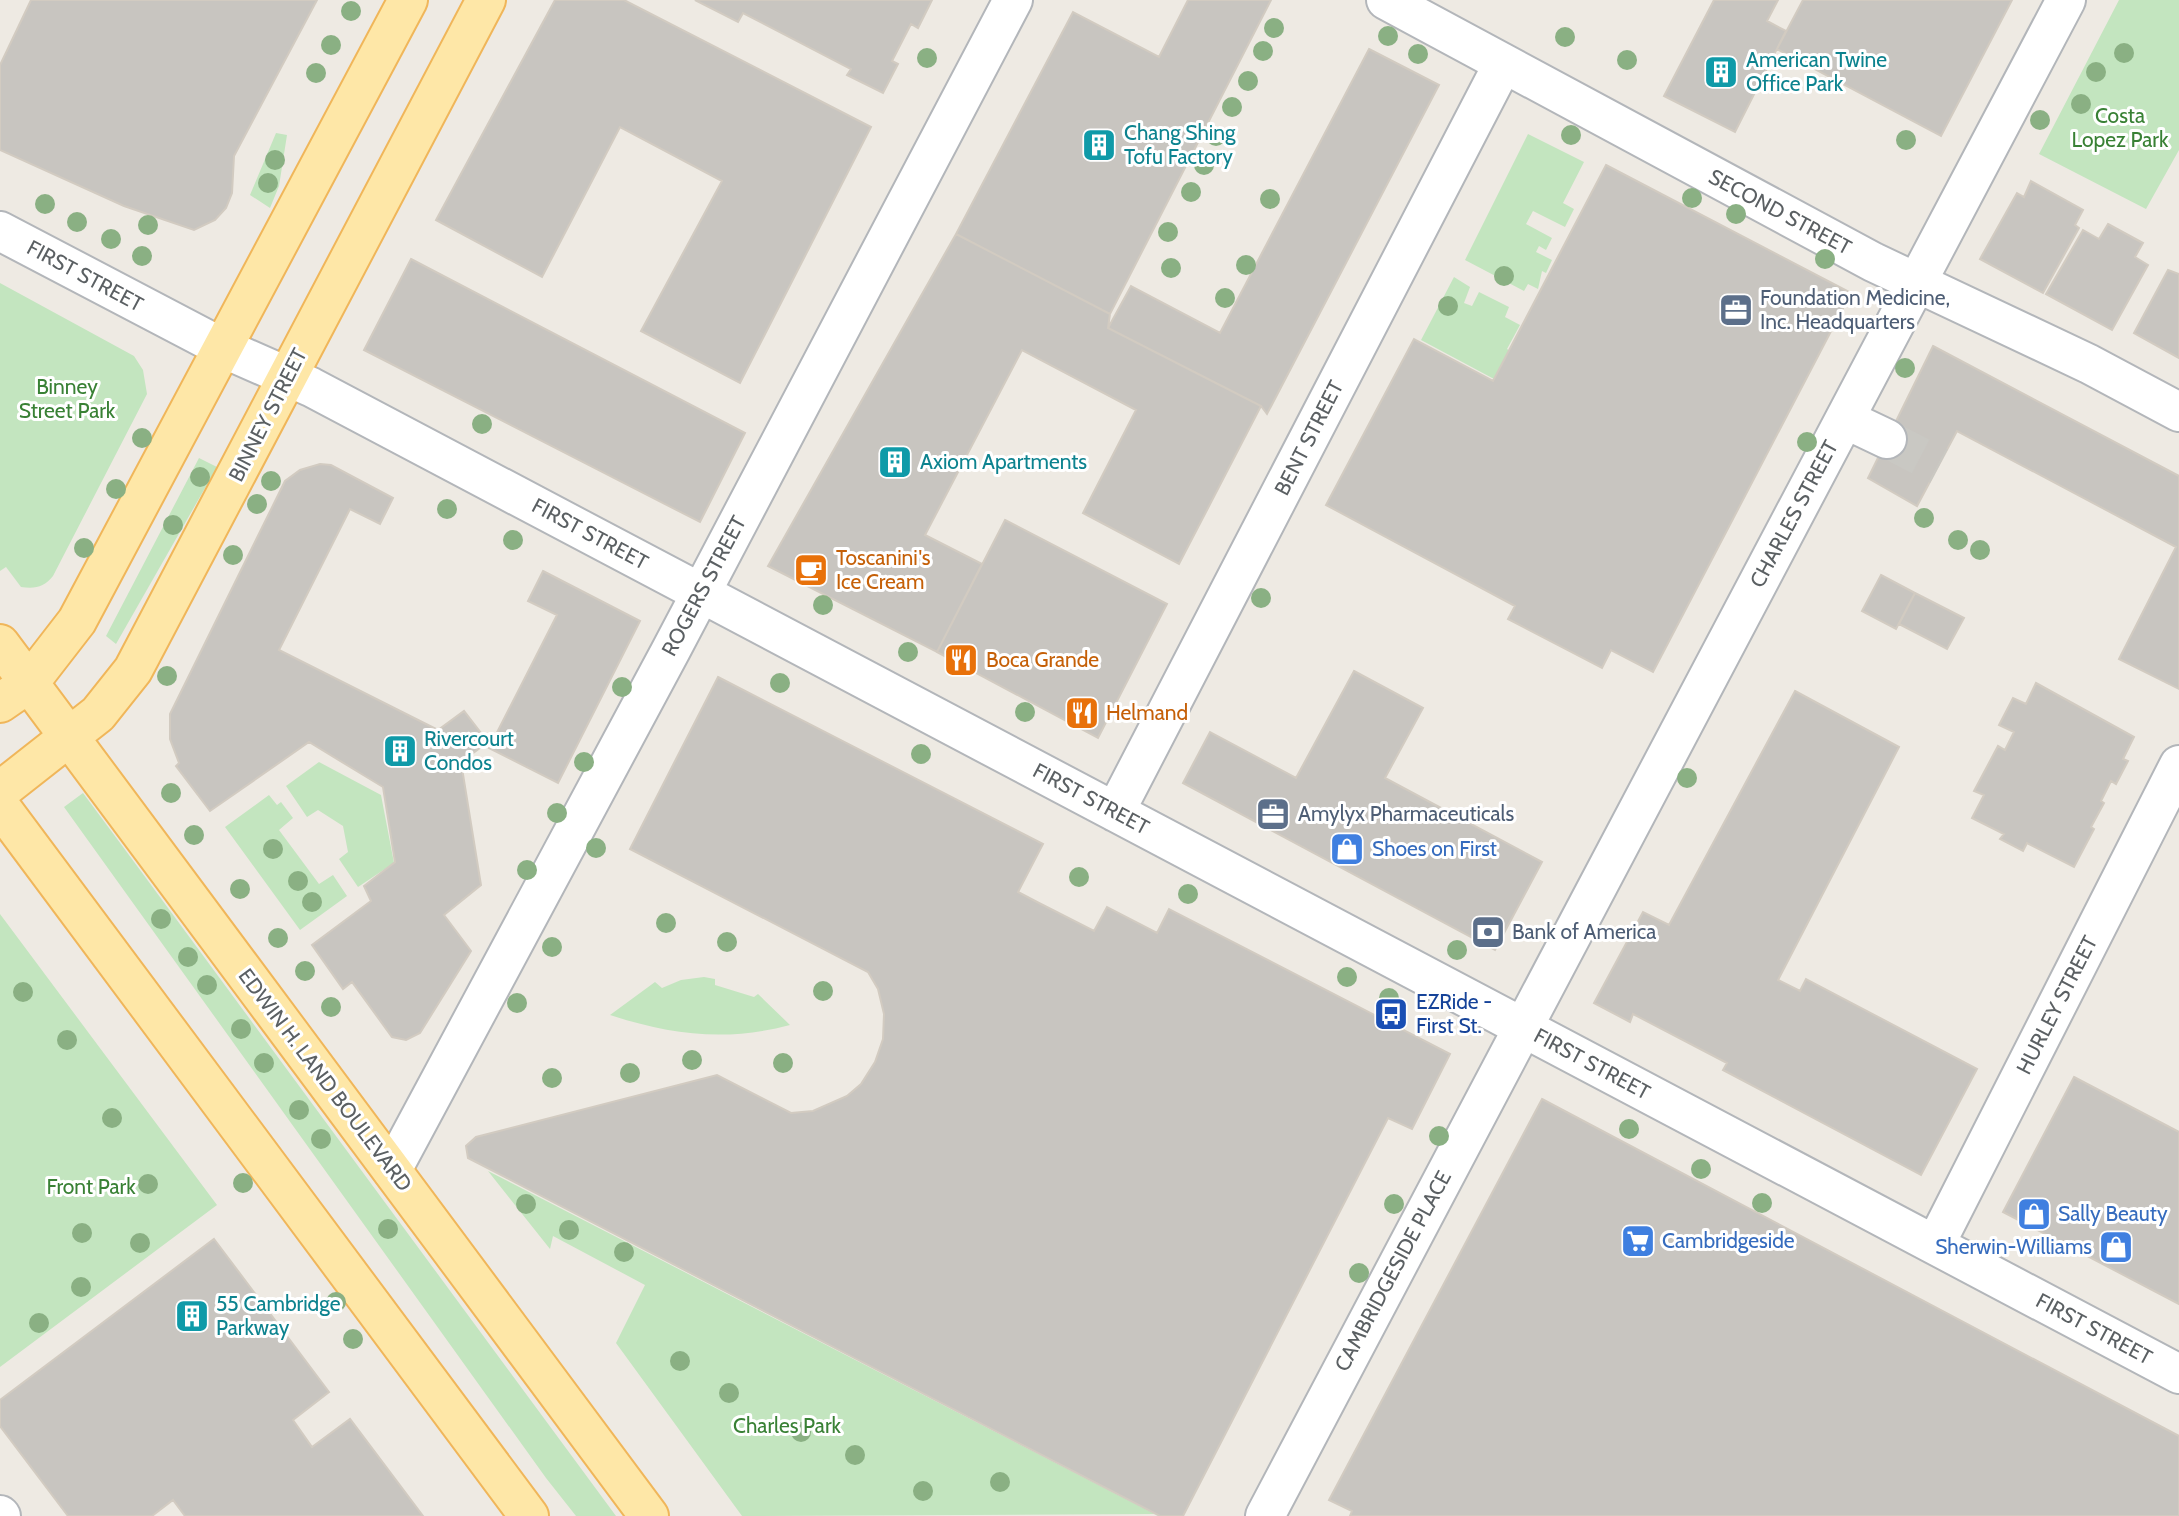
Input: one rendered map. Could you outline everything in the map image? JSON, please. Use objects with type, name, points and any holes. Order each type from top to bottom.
[{"type":"main road","points":[[14,693],[64,642],[77,621],[225,349],[408,0]]},
{"type":"main road","name":"BINNEY STREET","points":[[0,791],[69,738],[111,700],[133,670],[486,0]]},
{"type":"main road","name":"EDWIN H. LAND BOULEVARD","points":[[0,644],[14,693],[69,738],[649,1516]]},
{"type":"main road","points":[[0,806],[529,1516]]},
{"type":"street","name":"ROGERS STREET","points":[[392,1170],[1013,0]]},
{"type":"street","name":"SECOND STREET","points":[[1386,0],[1916,283],[2089,364],[2179,412]]},
{"type":"street","name":"CHARLES STREET","points":[[1523,1027],[2066,0]]},
{"type":"street","name":"BENT STREET","points":[[1115,812],[1503,64]]},
{"type":"street","name":"FIRST STREET","points":[[0,231],[225,349],[288,376],[701,592],[2179,1374]]},
{"type":"street","points":[[1845,419],[1887,439]]},
{"type":"street","name":"HURLEY STREET","points":[[1935,1245],[2179,765]]},
{"type":"street","name":"CAMBRIDGESIDE PLACE","points":[[1265,1516],[1523,1027]]},
{"type":"green space","name":"Costa Lopez Park","points":[[2119,0],[2179,0],[2179,150],[2146,209],[2039,154]]},
{"type":"green space","points":[[276,133],[287,135],[279,186],[270,208],[250,195]]},
{"type":"green space","points":[[1528,134],[1584,162],[1563,203],[1574,209],[1565,227],[1533,211],[1526,224],[1552,238],[1546,250],[1539,246],[1536,252],[1552,260],[1546,273],[1542,271],[1538,289],[1528,284],[1524,291],[1465,260]]},
{"type":"green space","points":[[1454,277],[1470,287],[1464,303],[1472,306],[1479,292],[1509,307],[1505,317],[1520,325],[1507,349],[1517,355],[1509,387],[1421,340]]},
{"type":"green space","name":"Binney Street Park","points":[[0,283],[134,356],[143,370],[147,394],[53,576],[43,585],[35,587],[21,587],[6,567],[0,571]]},
{"type":"green space","points":[[199,458],[217,467],[116,644],[106,636]]},
{"type":"green space","points":[[319,762],[381,795],[394,863],[358,887],[339,859],[348,852],[343,826],[318,810],[307,817],[286,786]]},
{"type":"green space","points":[[83,793],[616,1516],[576,1516],[546,1478],[64,807]]},
{"type":"green space","points":[[269,795],[277,805],[281,802],[293,818],[279,830],[319,884],[333,875],[347,896],[300,930],[225,827]]},
{"type":"green space","name":"Front Park","points":[[0,914],[217,1205],[0,1367]]},
{"type":"green space","points":[[704,977],[715,979],[715,985],[754,997],[758,994],[790,1025],[744,1033],[699,1034],[655,1027],[610,1015],[655,982],[662,988],[681,980]]},
{"type":"green space","name":"Charles Park","points":[[488,1171],[1155,1514],[742,1516],[616,1343],[645,1285],[553,1236],[550,1249]]},
{"type":"building","points":[[31,0],[317,0],[234,156],[232,193],[226,208],[215,220],[194,230],[124,206],[0,150],[0,65]]},
{"type":"building","points":[[555,0],[624,0],[871,127],[740,383],[641,331],[722,181],[620,127],[542,277],[436,220]]},
{"type":"building","points":[[695,0],[932,0],[918,28],[911,24],[892,61],[898,64],[883,93],[847,75],[851,69],[743,13],[738,22]]},
{"type":"building","name":"Chang Shing Tofu Factory","points":[[1188,0],[1271,0],[1110,314],[956,234],[1073,12],[1159,57]]},
{"type":"building","name":"American Twine Office Park","points":[[1714,0],[1778,0],[1767,21],[1786,31],[1735,132],[1664,96]]},
{"type":"building","points":[[1803,0],[2012,0],[1941,136],[1777,49]]},
{"type":"building","points":[[1369,49],[1439,85],[1267,414],[1261,406],[1108,328],[1131,286],[1220,333]]},
{"type":"building","points":[[1606,165],[1851,293],[1653,672],[1611,650],[1602,668],[1508,619],[1515,606],[1326,505],[1414,339],[1493,381]]},
{"type":"building","points":[[2031,181],[2083,210],[2075,225],[2079,228],[2043,293],[1980,259],[2017,193],[2024,197]]},
{"type":"building","points":[[2108,224],[2143,243],[2135,257],[2148,265],[2112,330],[2046,294],[2083,230],[2099,239]]},
{"type":"building","name":"Axiom Apartments","points":[[956,234],[1110,314],[1108,328],[1261,406],[1179,564],[1083,513],[1136,410],[1022,350],[925,535],[982,564],[937,652],[768,566]]},
{"type":"building","points":[[411,259],[745,433],[700,522],[364,350]]},
{"type":"building","points":[[2168,270],[2179,274],[2179,358],[2134,333]]},
{"type":"building","points":[[1933,346],[2179,476],[2179,689],[2119,659],[2176,547],[1957,431],[1917,506],[1868,478]]},
{"type":"building","name":"Rivercourt Condos","points":[[320,464],[331,465],[393,498],[380,524],[350,509],[279,650],[438,730],[464,711],[488,742],[461,762],[481,885],[444,915],[471,951],[420,1033],[406,1040],[392,1037],[352,982],[343,989],[312,945],[371,901],[364,886],[395,862],[383,787],[309,742],[210,811],[176,766],[179,763],[170,739],[170,714],[285,481],[300,470]]},
{"type":"building","points":[[1005,520],[1167,604],[1098,738],[937,652]]},
{"type":"building","points":[[543,571],[640,621],[558,783],[489,748],[557,615],[528,601]]},
{"type":"building","points":[[1881,575],[1915,593],[1896,629],[1862,611]]},
{"type":"building","points":[[1915,593],[1964,618],[1947,649],[1899,624]]},
{"type":"building","points":[[1354,671],[1423,708],[1385,778],[1542,862],[1495,950],[1183,783],[1210,732],[1296,778]]},
{"type":"building","points":[[718,677],[1043,844],[1018,892],[1039,903],[1094,931],[1107,907],[1157,933],[1169,909],[1450,1054],[1412,1129],[1388,1118],[1183,1516],[1160,1516],[468,1158],[466,1146],[476,1137],[717,1075],[791,1113],[813,1111],[847,1096],[861,1084],[875,1062],[883,1039],[884,1014],[878,989],[868,972],[630,849]]},
{"type":"building","points":[[2036,683],[2134,737],[2123,759],[2128,761],[2116,784],[2111,781],[2101,801],[2104,803],[2091,827],[2094,829],[2074,867],[2027,843],[2023,851],[2000,839],[2004,834],[1972,818],[1984,795],[1974,791],[1998,746],[2005,750],[2014,732],[1999,725],[2013,698],[2026,704]]},
{"type":"building","points":[[1795,691],[1899,747],[1778,980],[1800,991],[1806,979],[1977,1069],[1921,1175],[1723,1070],[1727,1063],[1633,1014],[1630,1022],[1594,1003],[1643,912],[1669,925]]},
{"type":"building","points":[[2074,1077],[2179,1132],[2179,1304],[2003,1212]]},
{"type":"building","name":"Cambridgeside","points":[[1542,1099],[2179,1436],[2179,1516],[1350,1516],[1352,1511],[1329,1500]]},
{"type":"building","name":"55 Cambridge Parkway","points":[[214,1239],[329,1392],[293,1420],[312,1447],[350,1419],[423,1516],[185,1516],[173,1500],[152,1516],[68,1516],[0,1426],[0,1400]]},
{"type":"tunnel","points":[[1887,439],[1939,466]]},
{"type":"place","name":"American Twine Office Park","points":[[1721,72]]},
{"type":"place","name":"Chang Shing Tofu Factory","points":[[1099,145]]},
{"type":"place","name":"Foundation Medicine, Inc. Headquarters","points":[[1736,310]]},
{"type":"place","name":"Axiom Apartments","points":[[895,462]]},
{"type":"place","name":"Toscanini's Ice Cream","points":[[811,570]]},
{"type":"place","name":"Boca Grande","points":[[961,660]]},
{"type":"place","name":"Helmand","points":[[1082,713]]},
{"type":"place","name":"Rivercourt Condos","points":[[400,751]]},
{"type":"place","name":"Amylyx Pharmaceuticals","points":[[1273,814]]},
{"type":"place","name":"Shoes on First","points":[[1347,849]]},
{"type":"place","name":"Bank of America","points":[[1488,932]]},
{"type":"place","name":"EZRide - First St.","points":[[1391,1014]]},
{"type":"place","name":"Sally Beauty","points":[[2034,1214]]},
{"type":"place","name":"Cambridgeside","points":[[1638,1241]]},
{"type":"place","name":"Sherwin-Williams","points":[[2116,1247]]},
{"type":"place","name":"55 Cambridge Parkway","points":[[192,1316]]}]
